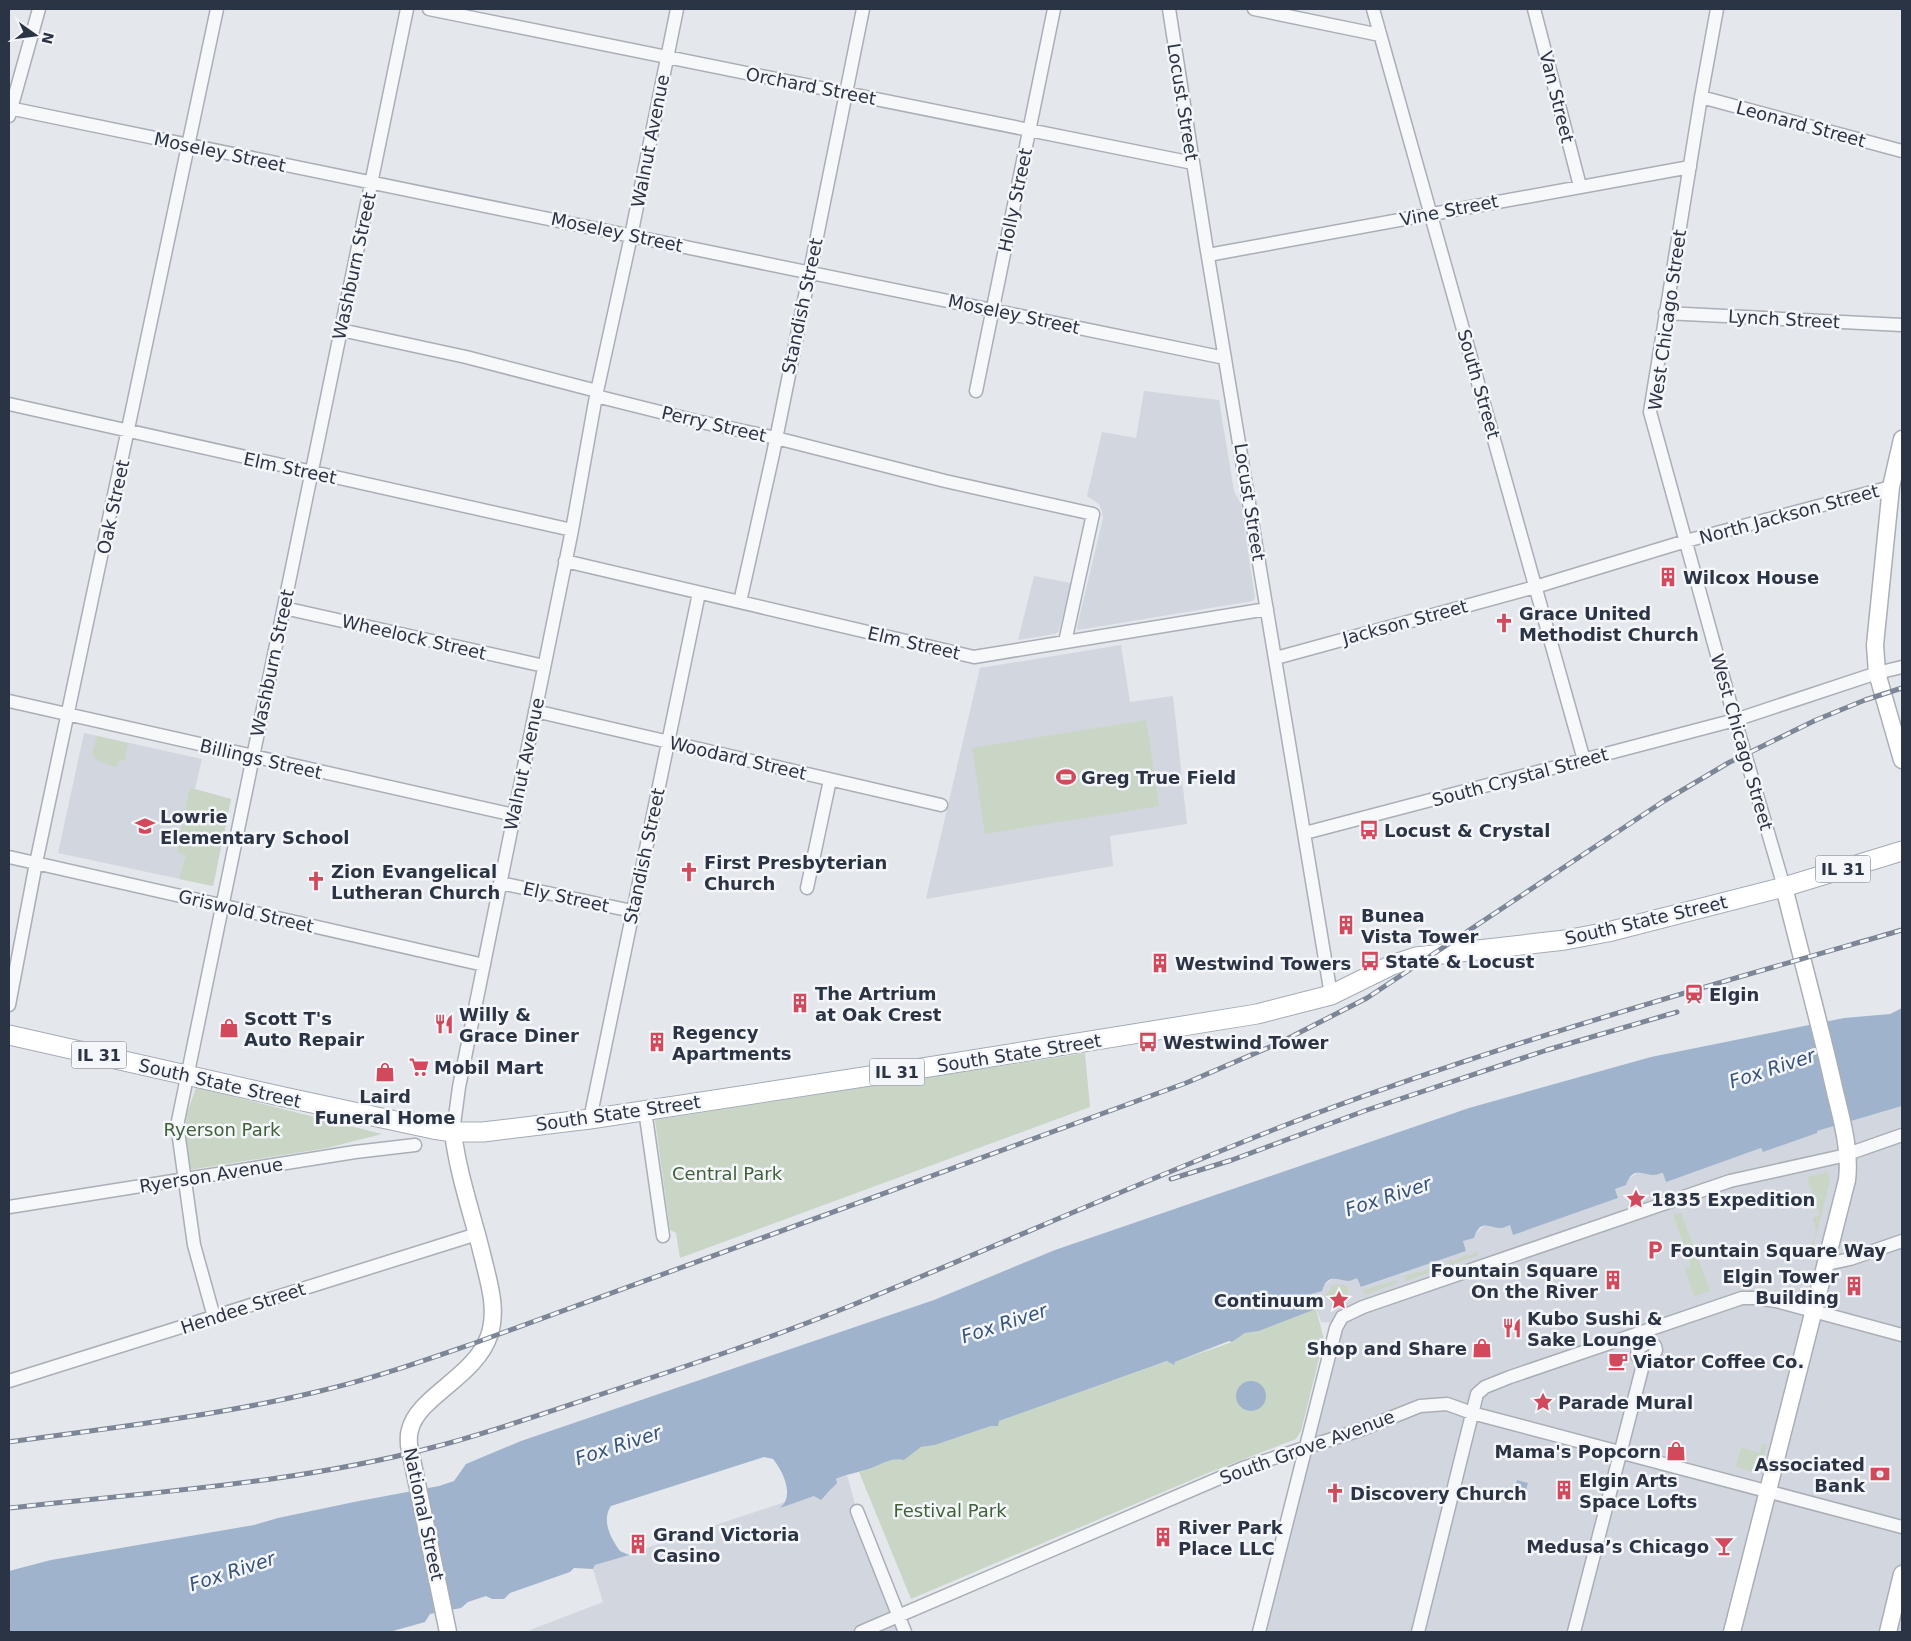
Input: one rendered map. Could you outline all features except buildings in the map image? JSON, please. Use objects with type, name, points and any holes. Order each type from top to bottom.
[{"type":"main road","name":"IL 31","points":[[1784,887],[1902,851]]},
{"type":"main road","name":"South State Street","points":[[9,1035],[189,1076],[453,1132],[482,1132],[590,1119],[1248,1015],[1331,995],[1392,964],[1416,958],[1566,940],[1608,932],[1784,887]]},
{"type":"street","points":[[9,111],[39,9]]},
{"type":"street","name":"Oak Street","points":[[9,1005],[36,863],[129,432],[217,9]]},
{"type":"street","name":"Washburn Street","points":[[214,1317],[194,1244],[178,1126],[407,9]]},
{"type":"street","name":"Orchard Street","points":[[429,9],[1193,162]]},
{"type":"street","name":"Walnut Avenue","points":[[453,1132],[455,1109],[572,530],[597,393],[677,9]]},
{"type":"street","name":"Standish Street","points":[[740,602],[776,438],[864,9]]},
{"type":"street","name":"Holly Street","points":[[976,391],[1054,9]]},
{"type":"street","name":"Locust Street","points":[[1169,9],[1331,995]]},
{"type":"street","points":[[1254,9],[1380,35]]},
{"type":"street","name":"South Street","points":[[1373,9],[1584,760]]},
{"type":"street","name":"Van Street","points":[[1534,9],[1580,186]]},
{"type":"street","name":"West Chicago Street","points":[[1717,9],[1650,412],[1735,720],[1784,887]]},
{"type":"street","name":"Leonard Street","points":[[1701,97],[1902,151]]},
{"type":"street","name":"Moseley Street","points":[[9,111],[188,145],[1225,358]]},
{"type":"street","name":"Vine Street","points":[[1208,255],[1690,167]]},
{"type":"street","name":"Lynch Street","points":[[1665,313],[1902,325]]},
{"type":"street","name":"Perry Street","points":[[341,330],[466,357],[696,421],[776,438],[945,481],[1093,514],[1065,642]]},
{"type":"street","name":"Elm Street","points":[[9,404],[572,530]]},
{"type":"street","points":[[1902,438],[1891,487],[1875,645],[1877,673],[1902,760]]},
{"type":"street","name":"North Jackson Street","points":[[1535,587],[1686,542],[1891,487]]},
{"type":"street","name":"Elm Street","points":[[565,561],[974,657],[1267,610]]},
{"type":"street","name":"Jackson Street","points":[[1276,658],[1535,587]]},
{"type":"street","name":"Standish Street","points":[[590,1119],[699,593]]},
{"type":"street","name":"Wheelock Street","points":[[284,608],[544,666]]},
{"type":"street","name":"South Crystal Street","points":[[1305,833],[1735,720],[1877,673],[1902,667]]},
{"type":"street","name":"Billings Street","points":[[9,702],[514,815]]},
{"type":"street","name":"Woodard Street","points":[[535,710],[941,805]]},
{"type":"street","points":[[807,888],[830,780]]},
{"type":"street","name":"Griswold Street","points":[[9,857],[484,965]]},
{"type":"street","name":"Ely Street","points":[[500,883],[632,911]]},
{"type":"street","points":[[1732,1632],[1848,1180],[1847,1146],[1818,1015],[1784,887]]},
{"type":"street","points":[[645,1110],[663,1236]]},
{"type":"street","name":"National Street","points":[[448,1632],[409,1445],[410,1430],[414,1419],[421,1410],[478,1358],[491,1330],[493,1321],[491,1293],[456,1156],[453,1132]]},
{"type":"street","points":[[1259,1632],[1338,1323],[1346,1313],[1730,1180],[1823,1160],[1847,1146],[1902,1135]]},
{"type":"street","name":"Ryerson Avenue","points":[[9,1207],[356,1152],[414,1145]]},
{"type":"street","name":"Hendee Street","points":[[9,1382],[477,1234]]},
{"type":"street","points":[[1826,1264],[1850,1259],[1902,1241]]},
{"type":"street","points":[[1418,1632],[1477,1394],[1485,1387],[1646,1337],[1734,1300],[1750,1298],[1776,1301],[1902,1335]]},
{"type":"street","points":[[1574,1632],[1644,1361],[1639,1358],[1637,1352],[1646,1337]]},
{"type":"street","name":"South Grove Avenue","points":[[861,1632],[1243,1468],[1360,1430],[1406,1410],[1426,1404],[1447,1404],[1472,1413],[1769,1490],[1902,1527]]},
{"type":"street","points":[[857,1511],[905,1632]]},
{"type":"street","points":[[1888,1632],[1902,1574]]},
{"type":"shaded area","points":[[1144,391],[1219,400],[1234,491],[1241,504],[1255,598],[1253,601],[1078,630],[1077,627],[1103,518],[1099,504],[1087,496],[1102,432],[1136,438]]},
{"type":"shaded area","points":[[1034,576],[1071,583],[1059,631],[1055,634],[1018,640]]},
{"type":"shaded area","points":[[1121,645],[1130,702],[1173,696],[1187,824],[1110,836],[1113,866],[926,899],[980,668]]},
{"type":"shaded area","name":"Lowrie Elementary School","points":[[84,733],[202,759],[195,789],[231,799],[213,886],[58,853]]},
{"type":"shaded area","points":[[1902,1106],[1902,1632],[1259,1632],[1337,1323],[1321,1322],[1311,1294],[1334,1278],[1358,1278],[1362,1287],[1466,1251],[1463,1241],[1484,1226],[1490,1225],[1500,1228],[1510,1225],[1514,1234],[1618,1198],[1615,1189],[1637,1173],[1663,1172],[1666,1181],[1761,1148],[1763,1152],[1817,1131]]},
{"type":"shaded area","points":[[847,1475],[857,1511],[905,1632],[525,1632],[603,1602],[593,1569],[595,1565],[785,1502],[829,1493],[836,1483],[836,1479]]},
{"type":"green space","name":"Greg True Field","points":[[1146,720],[1159,806],[985,834],[972,748]]},
{"type":"green space","points":[[97,736],[128,743],[125,760],[119,761],[116,767],[97,759],[92,754]]},
{"type":"green space","points":[[190,788],[231,799],[213,886],[179,879],[186,855],[177,852]]},
{"type":"green space","name":"Central Park","points":[[1085,1053],[1090,1107],[680,1258],[676,1233],[670,1230],[655,1120]]},
{"type":"green space","name":"Ryerson Park","points":[[196,1087],[382,1134],[327,1148],[189,1170],[185,1132],[187,1114]]},
{"type":"green space","points":[[1826,1172],[1829,1174],[1830,1181],[1811,1256],[1808,1256],[1806,1249],[1815,1237],[1813,1218],[1820,1215],[1807,1177]]},
{"type":"green space","points":[[1681,1213],[1710,1291],[1694,1296],[1685,1269],[1691,1266],[1673,1214]]},
{"type":"green space","points":[[1477,1251],[1479,1255],[1448,1266],[1446,1262],[1468,1254],[1469,1256]]},
{"type":"green space","points":[[1437,1265],[1439,1269],[1406,1281],[1404,1276],[1419,1273]]},
{"type":"green space","points":[[1395,1280],[1397,1283],[1365,1295],[1363,1290]]},
{"type":"green space","points":[[1337,1284],[1347,1286],[1349,1293],[1328,1301],[1325,1294],[1328,1293],[1332,1286]]},
{"type":"green space","name":"Festival Park","points":[[1316,1309],[1324,1339],[1301,1431],[1296,1439],[1208,1473],[911,1599],[859,1472],[910,1455],[921,1447],[935,1445],[991,1426],[997,1426],[999,1421],[1168,1361],[1174,1365],[1175,1362],[1232,1342],[1245,1333],[1259,1331]]},
{"type":"green space","points":[[1762,1444],[1767,1445],[1761,1468],[1755,1472],[1736,1467],[1741,1448],[1760,1453]]},
{"type":"water","name":"Fox River","points":[[1902,1008],[1902,1106],[1817,1131],[1817,1133],[1763,1152],[1761,1148],[1666,1182],[1663,1173],[1650,1175],[1635,1173],[1626,1185],[1615,1189],[1618,1198],[1513,1235],[1510,1225],[1502,1228],[1483,1226],[1474,1238],[1463,1241],[1466,1251],[1361,1287],[1357,1278],[1349,1281],[1330,1279],[1324,1285],[1322,1291],[1311,1294],[1316,1309],[1259,1331],[1245,1333],[1232,1342],[1229,1341],[1175,1362],[1174,1365],[1167,1361],[999,1421],[998,1426],[991,1426],[935,1445],[921,1447],[904,1460],[890,1460],[869,1469],[838,1478],[836,1479],[837,1483],[821,1500],[814,1496],[780,1508],[787,1497],[784,1477],[773,1459],[764,1457],[611,1506],[607,1517],[608,1529],[620,1551],[629,1555],[595,1565],[593,1569],[574,1568],[570,1572],[510,1593],[504,1599],[492,1599],[486,1596],[468,1602],[461,1608],[430,1614],[425,1622],[393,1631],[9,1632],[9,1571],[51,1560],[254,1525],[278,1518],[439,1486],[454,1481],[466,1464],[521,1441],[934,1300],[1055,1250],[1469,1108],[1651,1057],[1844,1018],[1890,1014]]},
{"type":"water","points":[[1251,1381],[1262,1385],[1266,1396],[1262,1407],[1251,1411],[1240,1407],[1236,1396],[1240,1385]]},
{"type":"water","points":[[1517,1480],[1528,1483],[1524,1495],[1521,1497],[1514,1495]]},
{"type":"railway","points":[[9,1442],[163,1421],[240,1408],[316,1392],[375,1376],[472,1344],[1186,1083],[1279,1043],[1367,998],[1664,801],[1728,763],[1816,720],[1865,700],[1902,688]]},
{"type":"railway","points":[[9,1508],[222,1485],[329,1470],[382,1460],[477,1435],[759,1341],[820,1318],[1120,1192],[1283,1126],[1359,1098],[1591,1021],[1902,930]]},
{"type":"railway","points":[[1171,1179],[1232,1160],[1367,1110],[1547,1050],[1677,1012]]},
{"type":"place","name":"Wilcox House","points":[[1668,577]]},
{"type":"place","name":"Grace United Methodist Church","points":[[1504,623]]},
{"type":"place","name":"Greg True Field","points":[[1066,777]]},
{"type":"place","name":"Lowrie Elementary School","points":[[145,826]]},
{"type":"place","name":"Locust & Crystal","points":[[1369,830]]},
{"type":"place","name":"First Presbyterian Church","points":[[689,872]]},
{"type":"place","name":"Zion Evangelical Lutheran Church","points":[[316,881]]},
{"type":"place","name":"Bunea Vista Tower","points":[[1346,925]]},
{"type":"place","name":"State & Locust","points":[[1370,961]]},
{"type":"place","name":"Westwind Towers","points":[[1160,963]]},
{"type":"place","name":"Elgin","points":[[1694,994]]},
{"type":"place","name":"The Artrium at Oak Crest","points":[[800,1003]]},
{"type":"place","name":"Willy & Grace Diner","points":[[444,1024]]},
{"type":"place","name":"Scott T's Auto Repair","points":[[229,1028]]},
{"type":"place","name":"Regency Apartments","points":[[657,1042]]},
{"type":"place","name":"Westwind Tower","points":[[1148,1042]]},
{"type":"place","name":"Mobil Mart","points":[[419,1067]]},
{"type":"place","name":"Laird Funeral Home","points":[[385,1072]]},
{"type":"place","name":"1835 Expedition","points":[[1636,1199]]},
{"type":"place","name":"Fountain Square Way","points":[[1655,1250]]},
{"type":"place","name":"Fountain Square On the River","points":[[1613,1280]]},
{"type":"place","name":"Elgin Tower Building","points":[[1854,1286]]},
{"type":"place","name":"Continuum","points":[[1339,1300]]},
{"type":"place","name":"Kubo Sushi & Sake Lounge","points":[[1512,1328]]},
{"type":"place","name":"Shop and Share","points":[[1482,1348]]},
{"type":"place","name":"Viator Coffee Co.","points":[[1618,1361]]},
{"type":"place","name":"Parade Mural","points":[[1543,1402]]},
{"type":"place","name":"Mama's Popcorn","points":[[1676,1451]]},
{"type":"place","name":"Associated Bank","points":[[1880,1474]]},
{"type":"place","name":"Elgin Arts Space Lofts","points":[[1564,1490]]},
{"type":"place","name":"Discovery Church","points":[[1335,1493]]},
{"type":"place","name":"River Park Place LLC","points":[[1163,1537]]},
{"type":"place","name":"Grand Victoria Casino","points":[[638,1544]]},
{"type":"place","name":"Medusa’s Chicago","points":[[1724,1546]]}]
